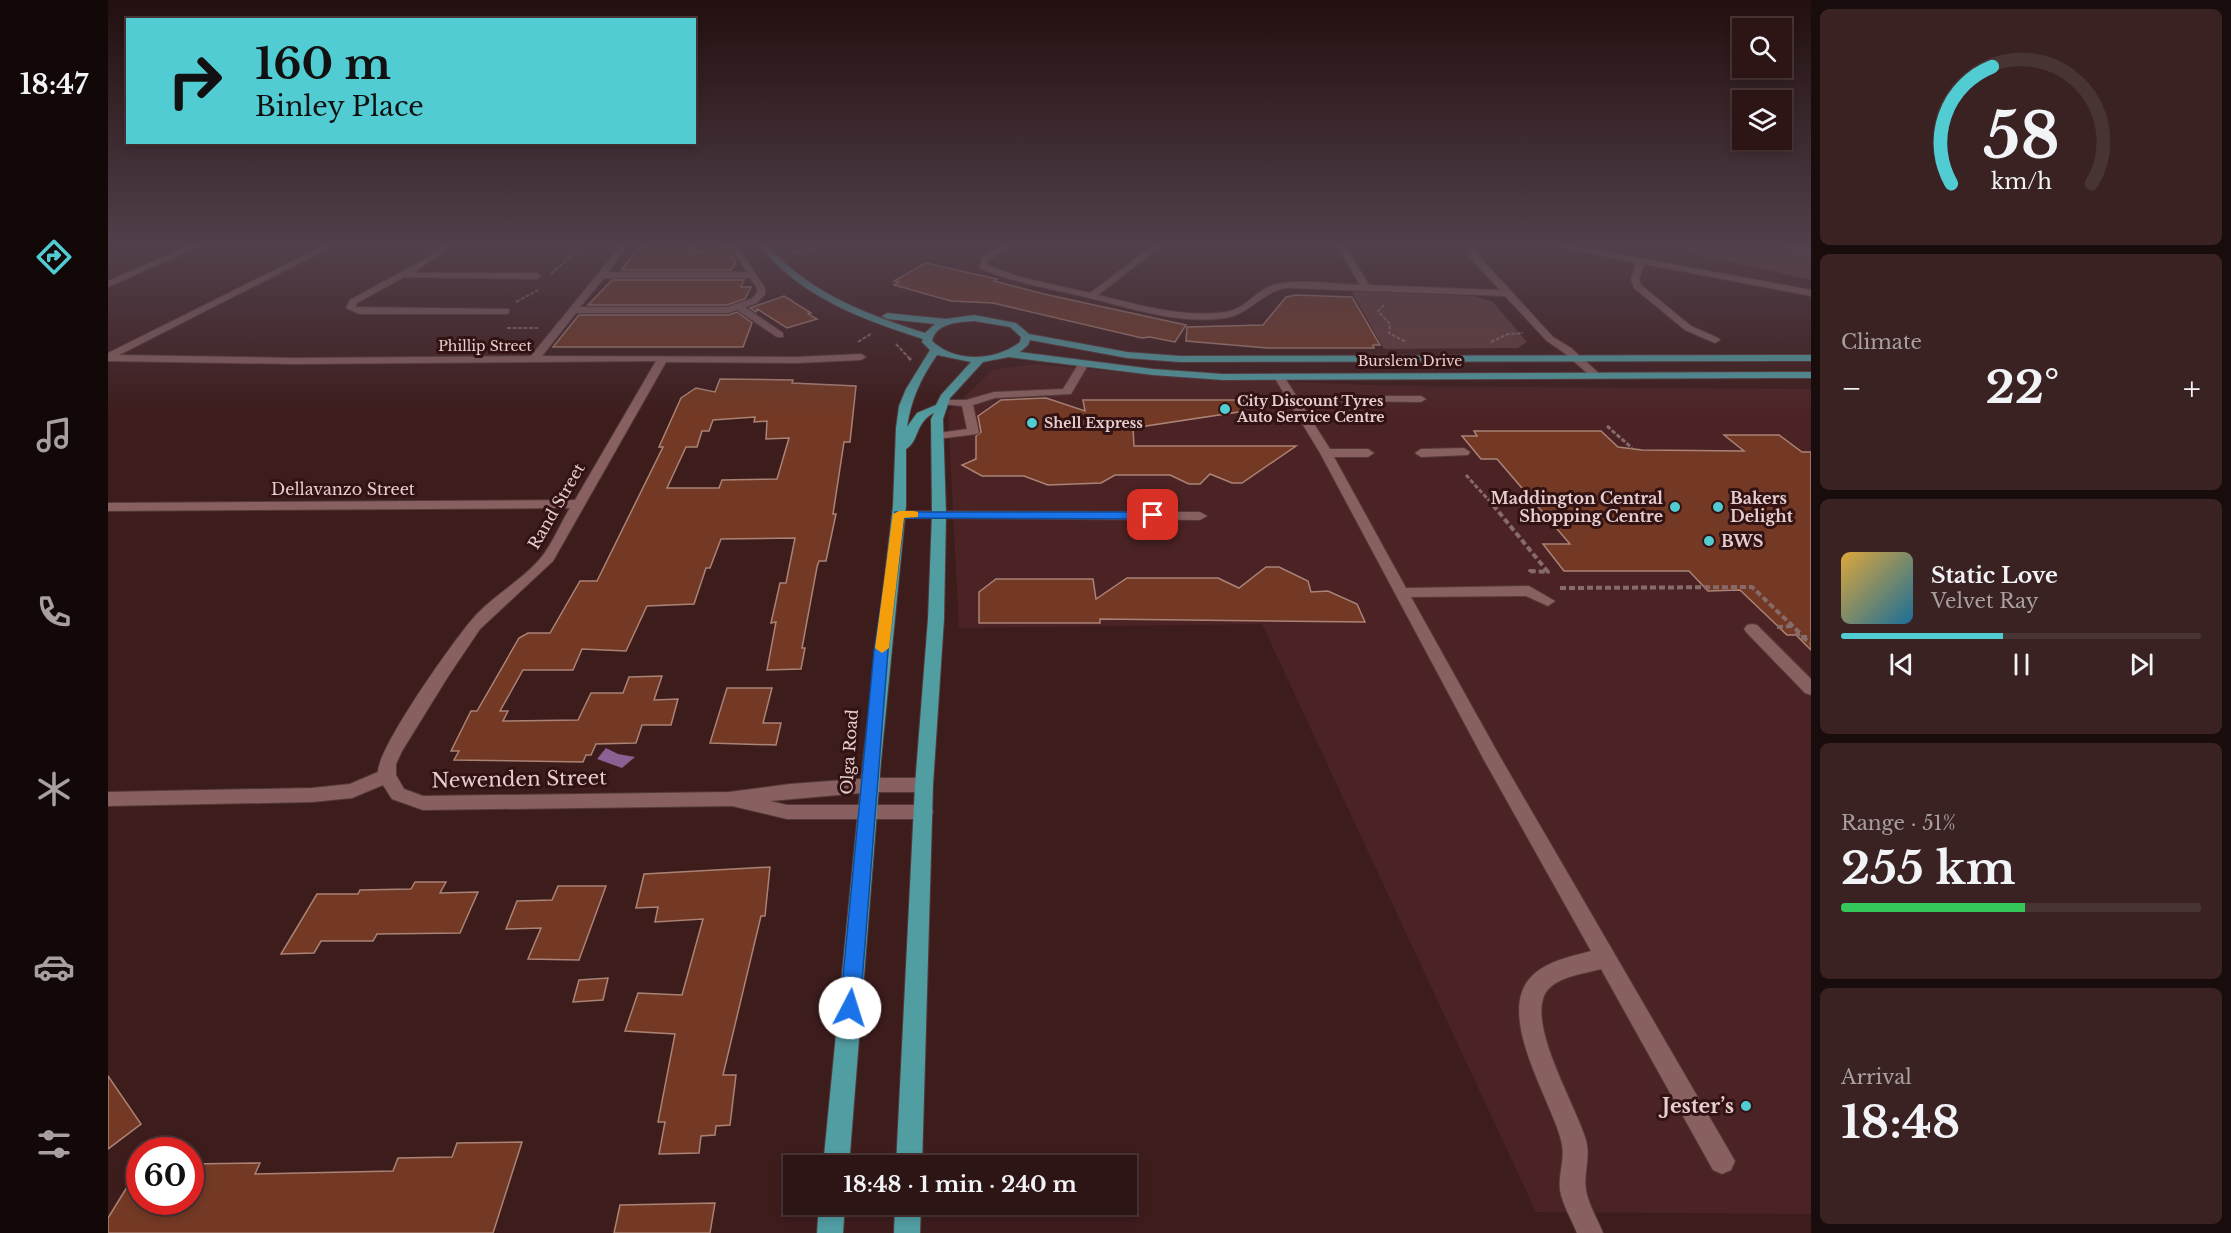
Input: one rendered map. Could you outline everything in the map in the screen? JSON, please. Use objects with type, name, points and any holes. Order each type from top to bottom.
[{"type":"main road","name":"Burslem Drive","points":[[833,302],[883,324],[927,337],[930,331],[947,322]]},
{"type":"main road","name":"Burslem Drive","points":[[842,302],[882,315],[947,322],[974,318],[1002,321],[1013,325],[1026,336],[1054,343],[1127,355],[1191,359],[1809,359]]},
{"type":"main road","points":[[1010,354],[1020,349],[1025,343],[1026,336]]},
{"type":"main road","points":[[927,337],[927,342],[935,350]]},
{"type":"main road","points":[[1054,343],[1071,351],[1083,365]]},
{"type":"main road","name":"Burslem Drive","points":[[935,350],[955,357],[981,360],[1010,354],[1083,365],[1223,377],[1811,375]]},
{"type":"main road","name":"Olga Road","points":[[837,1155],[872,785],[881,651],[899,514],[898,469],[903,413],[909,393],[935,350]]},
{"type":"main road","points":[[1127,355],[1169,363],[1256,366],[1274,371],[1279,377]]},
{"type":"main road","points":[[909,1155],[924,784],[936,620],[939,514],[937,419],[942,405],[958,380],[981,360]]},
{"type":"main road","points":[[898,469],[917,417],[942,405]]},
{"type":"main road","points":[[830,1233],[831,1215]]},
{"type":"main road","points":[[907,1233],[908,1215]]},
{"type":"street","points":[[108,357],[218,302]]},
{"type":"street","points":[[354,302],[351,308],[359,311],[510,308]]},
{"type":"street","points":[[534,359],[582,302]]},
{"type":"street","points":[[575,310],[715,311],[739,307],[753,302]]},
{"type":"street","points":[[1119,302],[1181,314],[1209,316],[1228,315],[1243,310],[1252,302]]},
{"type":"street","points":[[1515,302],[1550,339],[1597,376]]},
{"type":"street","points":[[1656,302],[1688,328],[1715,340]]},
{"type":"street","points":[[739,307],[780,335]]},
{"type":"street","points":[[1550,339],[1554,350],[1580,376]]},
{"type":"street","name":"Phillip Street","points":[[108,357],[218,362],[663,358],[800,362],[861,357]]},
{"type":"street","name":"Rand Street","points":[[387,776],[387,764],[394,749],[475,625],[497,603],[526,582],[546,561],[663,358]]},
{"type":"street","points":[[942,405],[967,403],[994,395],[1067,392],[1083,365]]},
{"type":"street","points":[[1279,377],[1326,453],[1493,760],[1722,1161]]},
{"type":"street","points":[[1334,399],[1421,399]]},
{"type":"street","points":[[938,436],[974,432],[967,403]]},
{"type":"street","points":[[1421,453],[1464,452]]},
{"type":"street","points":[[1326,453],[1368,453]]},
{"type":"street","name":"Dellavanzo Street","points":[[108,507],[578,504]]},
{"type":"street","points":[[899,514],[1200,516]]},
{"type":"street","points":[[1401,593],[1529,591],[1551,594]]},
{"type":"street","points":[[1752,628],[1811,689]]},
{"type":"street","points":[[108,799],[312,795],[352,791],[387,776]]},
{"type":"street","name":"Newenden Street","points":[[387,776],[398,794],[423,803],[729,799],[790,790],[924,784]]},
{"type":"street","name":"Newenden Street","points":[[729,799],[787,812],[924,812]]},
{"type":"street","points":[[1590,1233],[1573,1190],[1577,1156],[1573,1138],[1534,1034],[1530,1011],[1535,989],[1546,979],[1606,957]]},
{"type":"path","points":[[510,308],[517,302]]},
{"type":"path","points":[[1390,302],[1378,311],[1390,324],[1389,333],[1416,345]]},
{"type":"path","points":[[503,327],[560,328]]},
{"type":"path","points":[[1485,343],[1508,334],[1526,333]]},
{"type":"path","points":[[1607,426],[1632,448]]},
{"type":"path","points":[[1466,475],[1513,527],[1548,572],[1530,571],[1536,580]]},
{"type":"path","points":[[1551,594],[1752,587],[1801,634],[1797,634],[1800,638],[1811,643]]},
{"type":"path","points":[[1800,638],[1811,637]]},
{"type":"shaded area","points":[[1357,302],[1492,302],[1527,342],[1518,348],[1384,349]]},
{"type":"shaded area","points":[[1034,364],[1185,378],[1395,386],[1811,389],[1811,1214],[1536,1212],[1262,624],[959,628],[948,412],[993,370]]},
{"type":"shaded area","points":[[606,748],[618,754],[635,757],[622,768],[597,759]]},
{"type":"building","points":[[591,302],[737,302],[727,305],[588,305]]},
{"type":"building","points":[[768,302],[793,302],[817,319],[787,328],[757,309],[756,312],[750,308]]},
{"type":"building","points":[[962,302],[1079,302],[1186,325],[1175,342],[1150,337],[1142,338],[993,303]]},
{"type":"building","points":[[1282,302],[1355,302],[1380,345],[1373,345],[1374,348],[1267,348],[1186,341],[1187,327],[1263,325]]},
{"type":"building","points":[[737,312],[752,323],[743,347],[553,347],[579,315],[728,315]]},
{"type":"building","points":[[720,379],[793,380],[792,383],[856,386],[850,442],[844,442],[833,514],[836,514],[826,561],[819,561],[817,567],[802,648],[805,648],[801,669],[767,670],[776,622],[771,623],[780,583],[786,583],[795,538],[721,539],[710,568],[706,568],[694,604],[647,606],[626,651],[582,649],[573,670],[523,670],[500,711],[508,711],[503,721],[578,720],[591,693],[623,693],[629,677],[662,676],[654,700],[678,699],[671,725],[642,725],[636,743],[596,744],[591,755],[586,755],[583,762],[454,760],[459,751],[451,751],[471,711],[477,711],[519,638],[528,633],[550,633],[580,581],[597,581],[663,447],[659,447],[681,398],[696,388],[715,392]],"holes":[[[755,417],[754,422],[767,421],[766,439],[789,438],[777,479],[722,480],[719,488],[667,488],[686,447],[697,447],[702,431],[709,431],[713,420]]]},
{"type":"building","points":[[1046,398],[1085,411],[1083,400],[1244,400],[1245,411],[1133,428],[1134,446],[1296,446],[1242,483],[1232,483],[1210,474],[1200,484],[1189,484],[1170,475],[1115,475],[1101,483],[1048,485],[1024,476],[982,476],[962,465],[976,459],[976,436],[981,432],[978,416],[1001,400]]},
{"type":"building","name":"Maddington Central Shopping Centre","points":[[1474,431],[1601,431],[1618,447],[1642,450],[1744,451],[1724,435],[1779,435],[1802,452],[1811,452],[1811,650],[1796,635],[1787,635],[1740,590],[1708,591],[1689,571],[1564,571],[1543,544],[1570,544],[1497,459],[1481,459],[1462,436],[1477,436]]},
{"type":"building","points":[[1266,567],[1279,567],[1308,581],[1311,592],[1328,591],[1357,604],[1365,622],[1100,619],[1100,623],[979,623],[979,592],[996,579],[1093,579],[1096,599],[1127,578],[1218,578],[1239,588]]},
{"type":"building","points":[[727,688],[772,688],[763,723],[781,723],[776,745],[710,743]]},
{"type":"building","points":[[770,867],[765,916],[761,916],[723,1075],[736,1075],[730,1125],[716,1126],[715,1135],[701,1136],[699,1153],[659,1154],[665,1122],[658,1122],[675,1034],[625,1031],[638,993],[682,995],[703,919],[655,922],[658,907],[636,908],[644,874]]},
{"type":"building","points":[[415,882],[446,882],[440,893],[478,892],[460,933],[377,934],[373,941],[321,941],[314,953],[281,954],[317,894],[358,894],[360,890],[411,889]]},
{"type":"building","points":[[558,886],[606,886],[579,960],[528,959],[541,928],[506,929],[517,901],[552,900]]},
{"type":"building","points":[[608,978],[603,1000],[573,1002],[579,980]]},
{"type":"building","points":[[108,1076],[141,1124],[108,1149]]},
{"type":"building","points":[[522,1142],[493,1233],[108,1233],[108,1218],[126,1189],[126,1215],[204,1215],[204,1164],[260,1163],[255,1174],[393,1171],[398,1158],[452,1157],[457,1143]]},
{"type":"building","points":[[715,1203],[710,1233],[614,1233],[620,1205]]},
{"type":"slow traffic","points":[[882,648],[899,514],[914,514]]},
{"type":"place","name":"City Discount Tyres Auto Service Centre","points":[[1225,409]]},
{"type":"place","name":"Shell Express","points":[[1032,423]]},
{"type":"place","name":"Maddington Central Shopping Centre","points":[[1675,507]]},
{"type":"place","name":"Bakers Delight","points":[[1718,507]]},
{"type":"place","name":"BWS","points":[[1709,541]]},
{"type":"place","name":"Jester’s","points":[[1746,1106]]},
{"type":"route","points":[[850,1008],[872,785],[881,651],[899,514],[1153,515]]}]
